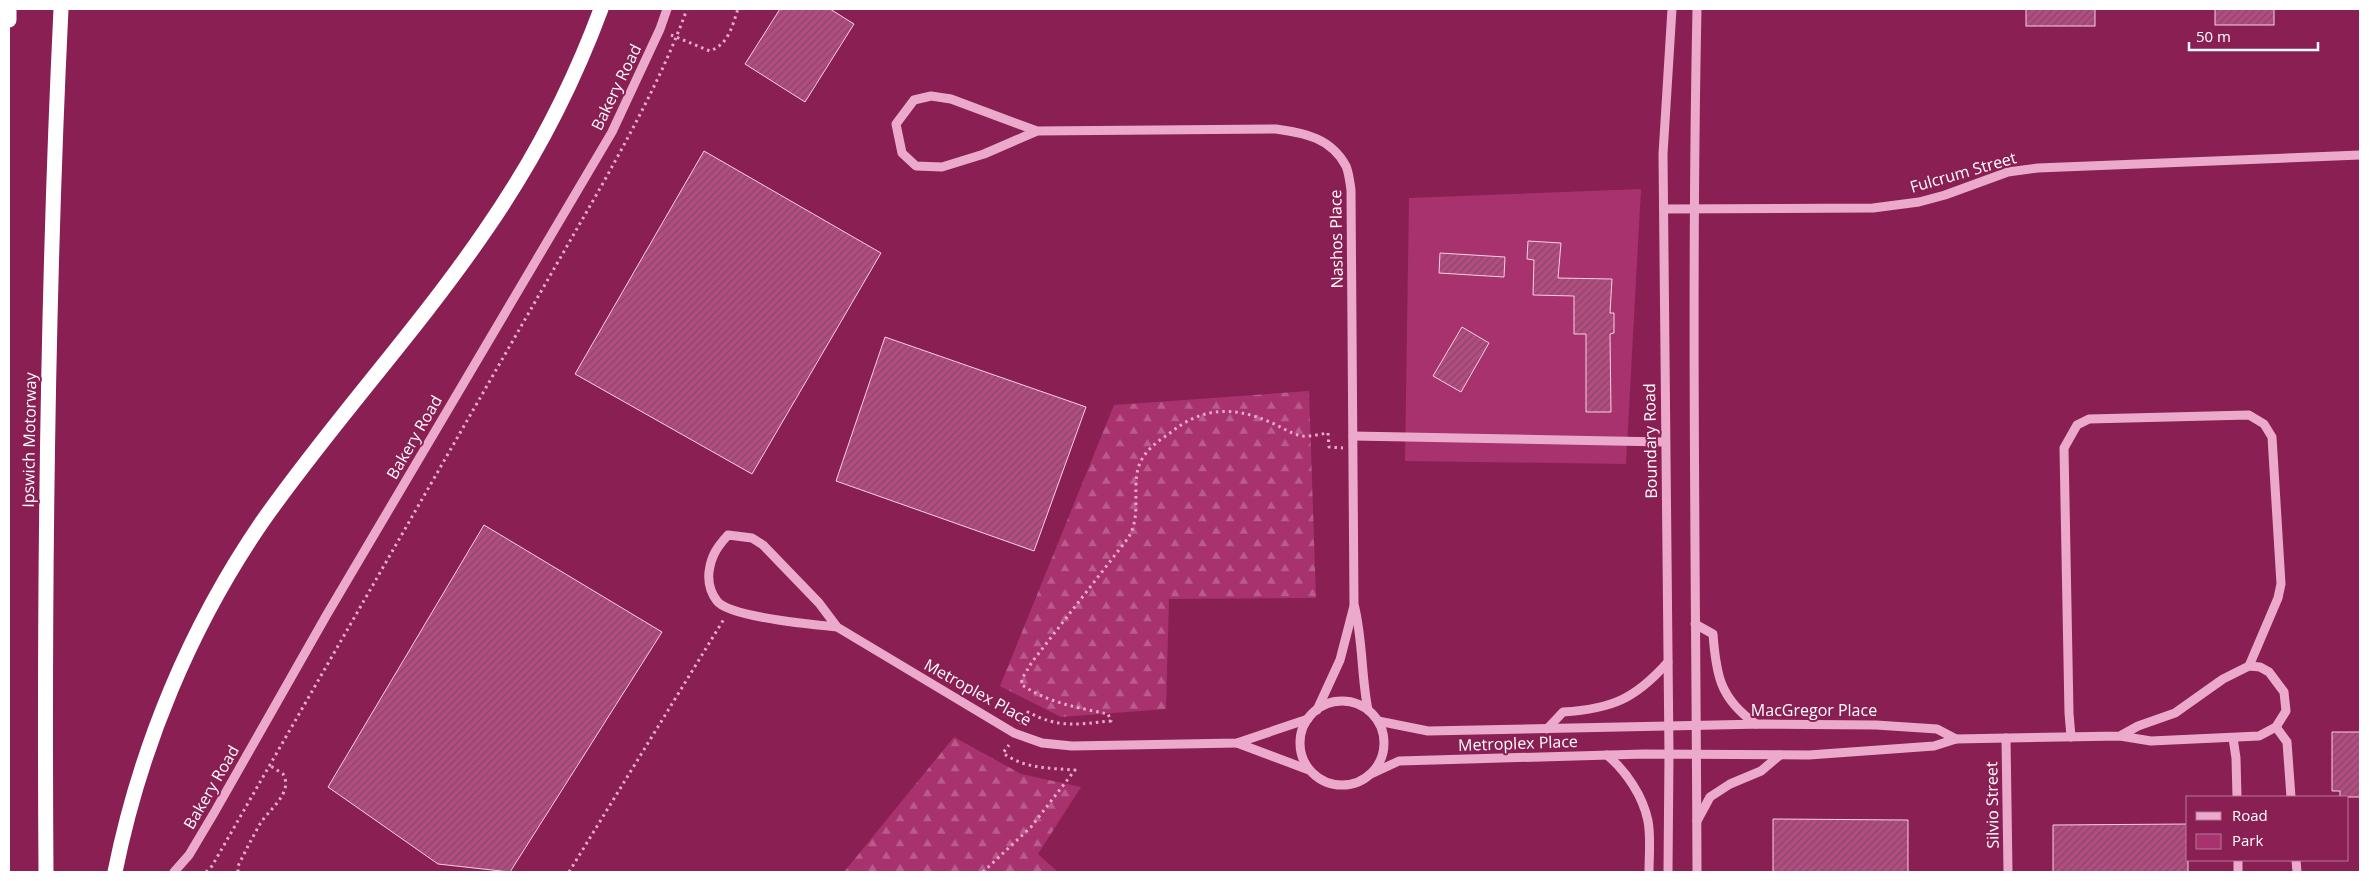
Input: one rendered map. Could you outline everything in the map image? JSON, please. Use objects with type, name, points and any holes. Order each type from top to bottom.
[{"type":"highway","points":[[9,9],[9,20]]},
{"type":"highway","name":"Ipswich Motorway","points":[[46,872],[46,435],[50,254],[61,9]]},
{"type":"highway","points":[[115,872],[123,834],[146,752],[206,614],[251,539],[298,472],[446,285],[516,185],[548,130],[572,81],[602,9]]},
{"type":"street","name":"Bakery Road","points":[[174,872],[189,855],[331,608],[612,132],[660,30],[667,9]]},
{"type":"street","name":"Boundary Road","points":[[1668,872],[1669,728],[1664,442],[1664,209],[1662,154],[1672,9]]},
{"type":"street","points":[[1697,9],[1693,210],[1697,872]]},
{"type":"street","name":"Nashos Place","points":[[1037,131],[984,154],[942,167],[916,166],[902,153],[896,124],[914,100],[931,96],[951,99],[1037,131],[1276,129],[1304,132],[1323,141],[1347,167],[1351,190],[1354,604],[1340,660],[1317,710]]},
{"type":"street","name":"Fulcrum Street","points":[[1664,209],[1873,208],[1919,202],[1945,195],[2008,172],[2038,168],[2360,155]]},
{"type":"street","points":[[2071,737],[2068,703],[2064,448],[2077,425],[2089,419],[2249,415],[2264,424],[2272,436],[2281,584],[2278,598],[2248,666],[2260,667],[2268,672],[2284,692],[2286,711],[2276,727],[2287,742],[2291,796]]},
{"type":"street","points":[[1353,436],[1664,442]]},
{"type":"street","name":"Metroplex Place","points":[[837,627],[796,623],[730,609],[717,602],[708,583],[710,564],[716,548],[728,535],[752,538],[763,546],[807,590],[837,627],[1014,733],[1042,743],[1072,746],[1237,743],[1308,719]]},
{"type":"street","name":"Nashos Place","points":[[1354,604],[1361,630],[1368,710]]},
{"type":"street","points":[[1695,624],[1713,634],[1715,666],[1727,697],[1738,712],[1756,724]]},
{"type":"street","points":[[1547,729],[1563,712],[1596,710],[1625,699],[1651,681],[1668,662]]},
{"type":"street","name":"MacGregor Place","points":[[2120,736],[2138,726],[2175,713],[2223,679],[2248,666]]},
{"type":"street","points":[[1342,701],[1355,703],[1368,710],[1378,721],[1383,734],[1384,748],[1380,762],[1371,774],[1359,782],[1345,785],[1332,784],[1319,778],[1309,770],[1303,758],[1300,745],[1302,732],[1308,719],[1317,710],[1329,703],[1342,701]]},
{"type":"street","name":"Metroplex Place","points":[[1378,721],[1428,731],[1669,728]]},
{"type":"street","name":"MacGregor Place","points":[[1669,728],[1756,724],[1876,725],[1937,729],[1956,739]]},
{"type":"street","name":"MacGregor Place","points":[[1669,754],[1780,755],[1934,746],[1956,739],[2120,736],[2151,741],[2233,738],[2258,736],[2276,727]]},
{"type":"street","name":"Silvio Street","points":[[2006,738],[2008,872]]},
{"type":"street","points":[[2233,738],[2236,758],[2237,796]]},
{"type":"street","name":"Metroplex Place","points":[[1237,743],[1309,770]]},
{"type":"street","name":"Metroplex Place","points":[[1371,774],[1399,761],[1669,754]]},
{"type":"street","points":[[1607,755],[1620,766],[1633,785],[1648,821],[1649,872]]},
{"type":"street","points":[[1697,821],[1710,798],[1730,784],[1761,771],[1780,755]]},
{"type":"path","points":[[206,872],[212,866],[642,113],[677,38],[687,9]]},
{"type":"path","points":[[660,30],[710,51],[726,42],[738,9]]},
{"type":"path","points":[[983,872],[1031,828],[1075,770],[1038,768],[1010,758],[1003,753],[1028,712],[1042,719],[1066,725],[1111,721],[1108,714],[1080,709],[1053,700],[1022,684],[1023,677],[1032,662],[1132,531],[1136,514],[1136,475],[1141,460],[1148,450],[1178,426],[1205,413],[1223,410],[1239,412],[1265,420],[1302,436],[1328,433],[1329,447],[1353,448]]},
{"type":"path","points":[[570,872],[730,609]]},
{"type":"path","points":[[238,872],[238,866],[259,824],[281,797],[286,784],[283,774],[269,765]]},
{"type":"green space","points":[[1641,189],[1626,464],[1405,461],[1409,198]]},
{"type":"green space","points":[[1309,391],[1316,598],[1169,599],[1166,709],[1061,717],[1000,686],[1114,405]]},
{"type":"green space","points":[[954,737],[1021,774],[1081,787],[1038,854],[1058,872],[844,872]]},
{"type":"building","points":[[780,9],[830,9],[854,24],[805,102],[745,64]]},
{"type":"building","points":[[2026,9],[2095,9],[2095,26],[2026,26]]},
{"type":"building","points":[[2215,9],[2274,9],[2274,25],[2215,25]]},
{"type":"building","points":[[704,151],[881,253],[752,474],[575,374]]},
{"type":"building","points":[[1528,241],[1561,243],[1558,278],[1612,279],[1610,313],[1614,313],[1614,333],[1610,334],[1611,412],[1586,412],[1586,334],[1574,334],[1574,296],[1533,295],[1534,260],[1527,259]]},
{"type":"building","points":[[1440,253],[1505,257],[1504,277],[1439,273]]},
{"type":"building","points":[[1462,327],[1489,343],[1461,392],[1433,376]]},
{"type":"building","points":[[885,337],[1086,407],[1034,551],[836,481]]},
{"type":"building","points":[[484,525],[662,632],[510,872],[438,864],[328,787]]},
{"type":"building","points":[[2332,732],[2360,732],[2360,797],[2340,796],[2340,791],[2332,791]]},
{"type":"building","points":[[1773,819],[1908,820],[1908,872],[1773,872]]},
{"type":"building","points":[[2186,824],[2186,861],[2188,861],[2188,872],[2053,872],[2053,825]]}]
